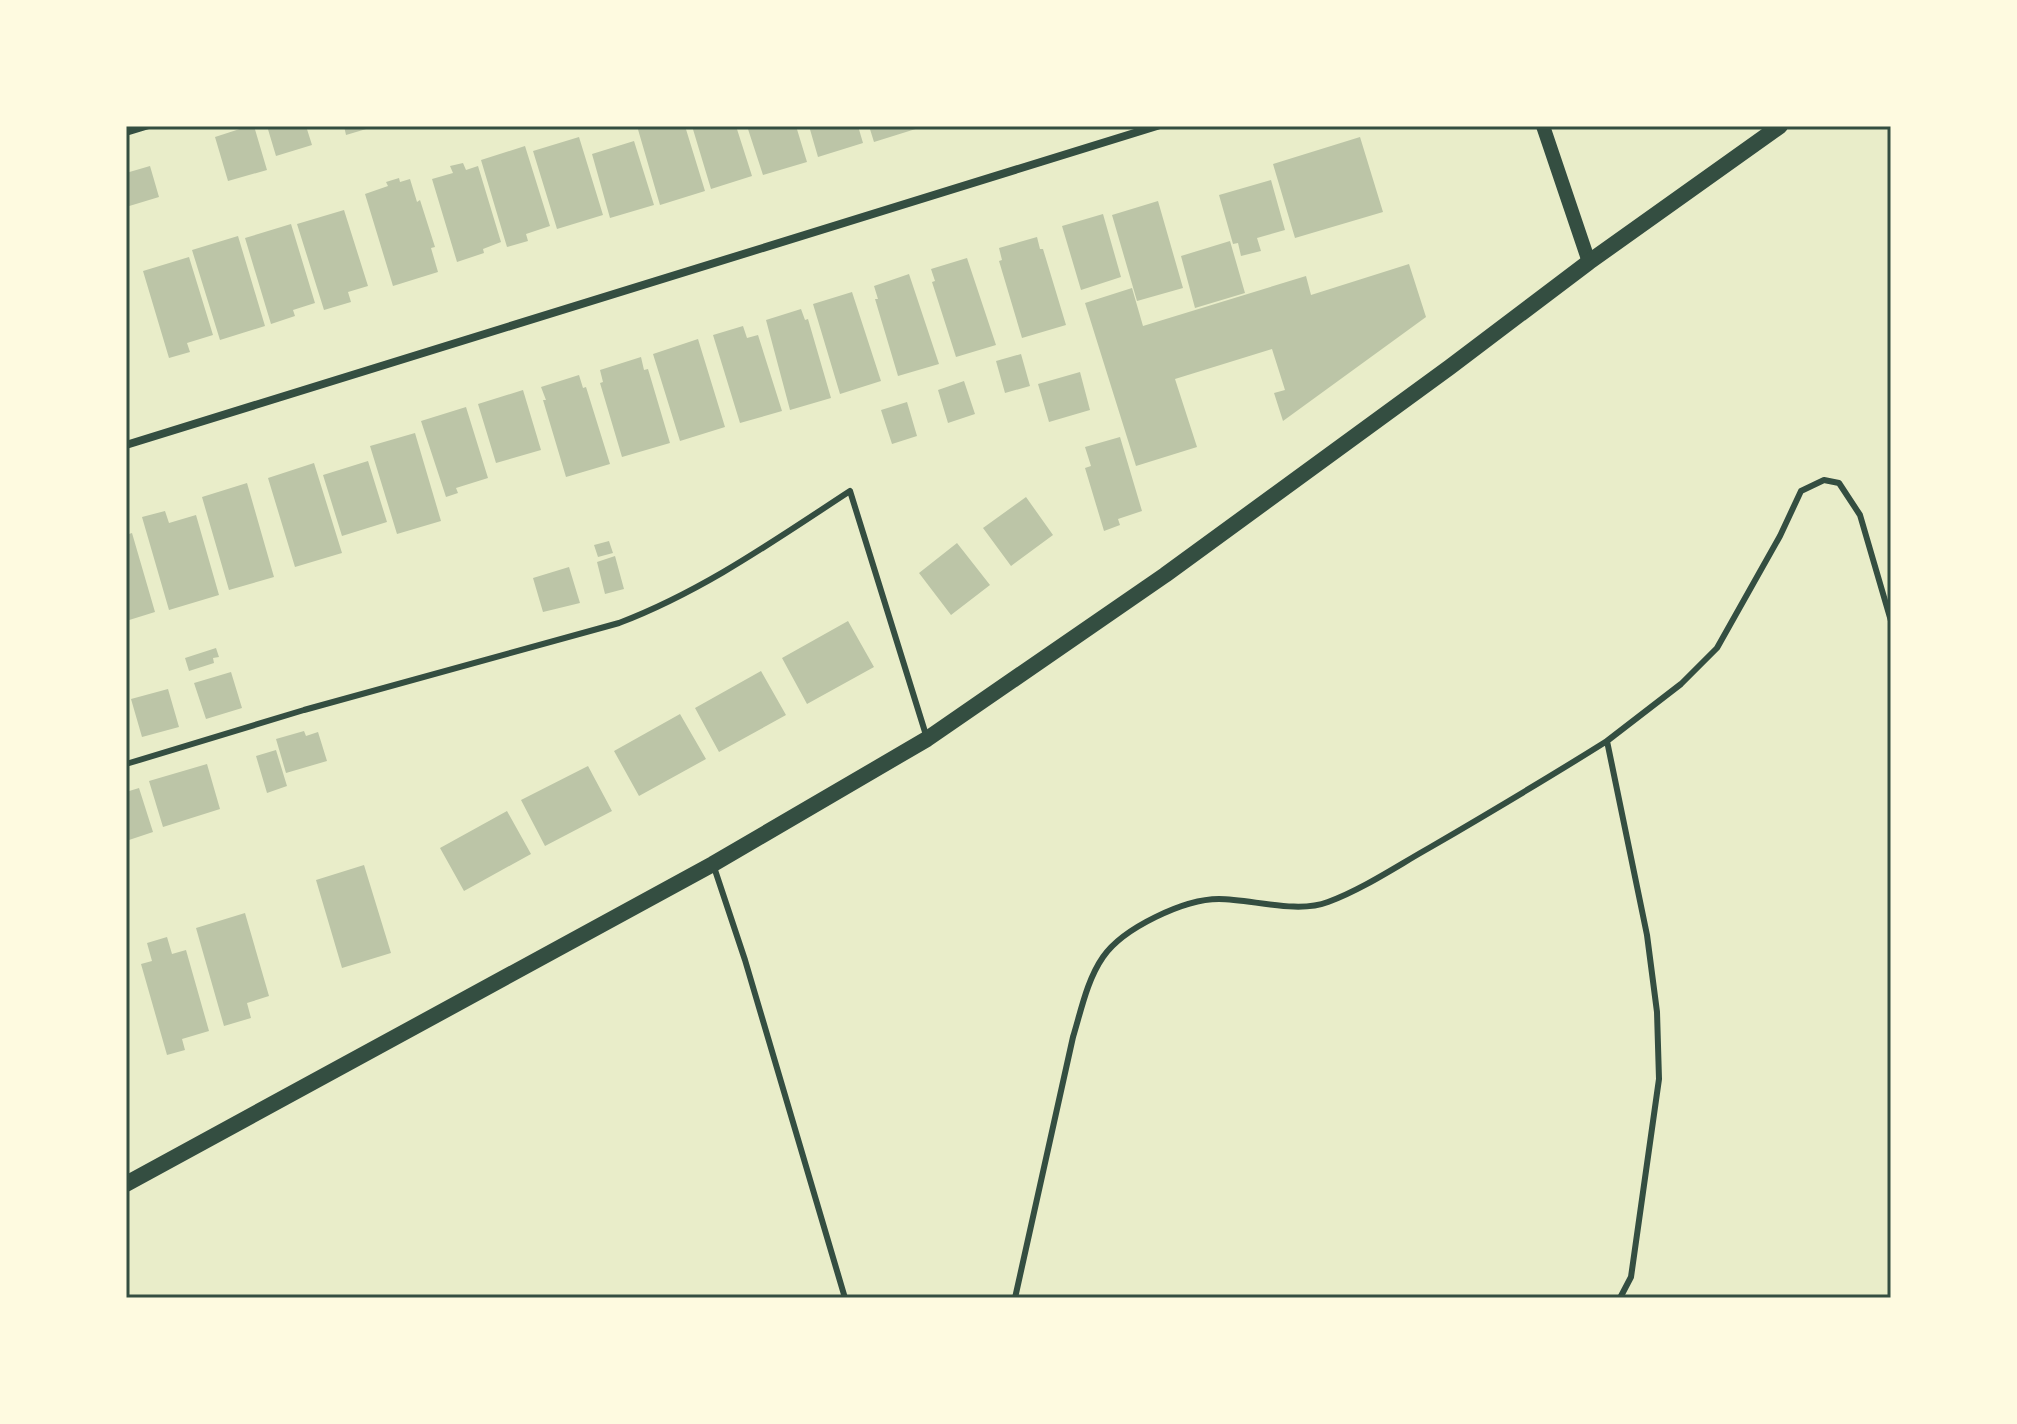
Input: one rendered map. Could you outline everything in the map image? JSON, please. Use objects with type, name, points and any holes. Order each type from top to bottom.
[{"type":"main road","points":[[126,1184],[713,864],[927,739],[1165,575],[1589,262],[1780,126]]},
{"type":"street","points":[[126,445],[1157,126]]},
{"type":"street","points":[[1543,126],[1589,262]]},
{"type":"lane","points":[[126,133],[149,126]]},
{"type":"lane","points":[[1015,1298],[1073,1037],[1085,997],[1104,956],[1131,933],[1160,913],[1218,898],[1279,906],[1325,904],[1524,793],[1607,741],[1681,684],[1717,648],[1780,536],[1801,491],[1824,480],[1839,483],[1860,515],[1891,621]]},
{"type":"lane","points":[[126,764],[665,606],[719,576],[850,491],[927,739]]},
{"type":"lane","points":[[1607,741],[1647,935],[1657,1012],[1659,1079],[1631,1277],[1620,1298]]},
{"type":"lane","points":[[713,864],[745,960],[845,1298]]},
{"type":"building","points":[[254,126],[267,170],[228,181],[215,137]]},
{"type":"building","points":[[267,126],[306,126],[312,145],[276,156]]},
{"type":"building","points":[[344,126],[373,126],[373,127],[346,135]]},
{"type":"building","points":[[637,126],[685,126],[705,191],[660,205]]},
{"type":"building","points":[[692,126],[736,126],[752,176],[711,189]]},
{"type":"building","points":[[747,126],[796,126],[807,162],[763,175]]},
{"type":"building","points":[[809,126],[858,126],[863,143],[818,157]]},
{"type":"building","points":[[869,126],[922,126],[922,127],[874,142]]},
{"type":"building","points":[[579,137],[603,215],[557,229],[533,151]]},
{"type":"building","points":[[1360,137],[1383,212],[1295,238],[1273,164]]},
{"type":"building","points":[[634,141],[654,205],[610,218],[592,154]]},
{"type":"building","points":[[525,146],[550,226],[526,234],[528,241],[507,247],[481,160]]},
{"type":"building","points":[[463,163],[466,170],[478,166],[501,242],[483,249],[484,253],[457,262],[432,179],[453,173],[450,166]]},
{"type":"building","points":[[150,166],[159,197],[126,207],[126,173]]},
{"type":"building","points":[[399,178],[400,182],[410,179],[417,202],[420,200],[435,247],[431,248],[438,272],[393,286],[365,194],[388,186],[386,182]]},
{"type":"building","points":[[1271,180],[1285,230],[1257,238],[1261,251],[1241,256],[1238,243],[1233,244],[1219,195]]},
{"type":"building","points":[[1158,201],[1183,288],[1137,301],[1112,215]]},
{"type":"building","points":[[344,210],[368,286],[348,292],[351,302],[324,310],[297,224]]},
{"type":"building","points":[[1103,214],[1121,277],[1081,290],[1062,226]]},
{"type":"building","points":[[291,224],[315,303],[293,310],[295,316],[271,324],[245,238]]},
{"type":"building","points":[[238,236],[265,326],[220,340],[192,250]]},
{"type":"building","points":[[1037,237],[1066,325],[1022,338],[999,261],[1002,260],[999,248]]},
{"type":"building","points":[[1230,241],[1245,293],[1195,308],[1181,256]]},
{"type":"building","points":[[189,257],[213,335],[187,343],[190,352],[169,358],[143,271]]},
{"type":"building","points":[[967,258],[996,345],[956,357],[932,282],[935,281],[931,269]]},
{"type":"building","points":[[1409,264],[1426,317],[1283,421],[1274,393],[1285,390],[1272,349],[1175,379],[1197,447],[1136,466],[1085,303],[1132,288],[1143,326],[1306,276],[1311,295]]},
{"type":"building","points":[[909,274],[939,364],[898,376],[874,286]]},
{"type":"building","points":[[852,292],[881,381],[840,394],[813,304]]},
{"type":"building","points":[[801,309],[805,320],[808,319],[831,398],[790,410],[766,320]]},
{"type":"building","points":[[743,326],[747,338],[758,335],[782,411],[740,423],[713,335]]},
{"type":"building","points":[[698,339],[725,427],[680,441],[653,354]]},
{"type":"building","points":[[1021,354],[1030,386],[1005,393],[996,361]]},
{"type":"building","points":[[641,357],[644,370],[648,369],[670,443],[622,457],[600,383],[603,382],[600,370]]},
{"type":"building","points":[[1080,372],[1090,410],[1049,422],[1038,384]]},
{"type":"building","points":[[579,375],[583,388],[586,387],[610,464],[566,477],[541,387]]},
{"type":"building","points":[[964,381],[975,414],[948,423],[938,390]]},
{"type":"building","points":[[523,390],[541,450],[496,463],[478,404]]},
{"type":"building","points":[[907,402],[917,436],[892,444],[881,410]]},
{"type":"building","points":[[466,407],[488,478],[456,488],[458,493],[446,497],[421,421]]},
{"type":"building","points":[[415,433],[441,521],[397,534],[370,446]]},
{"type":"building","points":[[1120,437],[1142,511],[1118,519],[1120,525],[1104,531],[1085,468],[1091,466],[1085,447]]},
{"type":"building","points":[[368,461],[387,522],[342,536],[323,475]]},
{"type":"building","points":[[314,463],[342,553],[295,567],[268,478]]},
{"type":"building","points":[[247,483],[274,577],[229,590],[202,497]]},
{"type":"building","points":[[1026,497],[1053,535],[1011,566],[983,528]]},
{"type":"building","points":[[165,511],[169,523],[196,515],[219,595],[169,610],[142,517]]},
{"type":"building","points":[[132,533],[155,612],[126,621],[126,535]]},
{"type":"building","points":[[609,541],[613,553],[598,557],[594,545]]},
{"type":"building","points":[[957,543],[990,585],[951,615],[919,573]]},
{"type":"building","points":[[615,556],[624,589],[605,594],[597,562]]},
{"type":"building","points":[[569,567],[580,603],[543,612],[533,578]]},
{"type":"building","points":[[848,621],[874,667],[807,704],[782,658]]},
{"type":"building","points":[[216,648],[219,657],[213,658],[214,663],[189,671],[185,658]]},
{"type":"building","points":[[761,671],[786,715],[719,752],[695,708]]},
{"type":"building","points":[[231,672],[242,708],[206,719],[194,683]]},
{"type":"building","points":[[168,689],[179,727],[142,737],[131,699]]},
{"type":"building","points":[[680,714],[706,759],[639,796],[614,751]]},
{"type":"building","points":[[304,731],[306,736],[318,732],[327,761],[286,773],[276,739]]},
{"type":"building","points":[[276,750],[287,786],[267,793],[256,756]]},
{"type":"building","points":[[207,764],[220,809],[163,827],[149,781]]},
{"type":"building","points":[[588,766],[612,811],[545,846],[521,800]]},
{"type":"building","points":[[139,788],[153,832],[126,841],[126,792]]},
{"type":"building","points":[[507,811],[531,854],[464,891],[440,848]]},
{"type":"building","points":[[364,865],[391,953],[342,968],[316,880]]},
{"type":"building","points":[[245,913],[269,996],[247,1003],[251,1018],[224,1026],[196,928]]},
{"type":"building","points":[[167,937],[172,954],[186,950],[209,1031],[182,1039],[185,1050],[167,1055],[141,964],[152,961],[147,943]]}]
